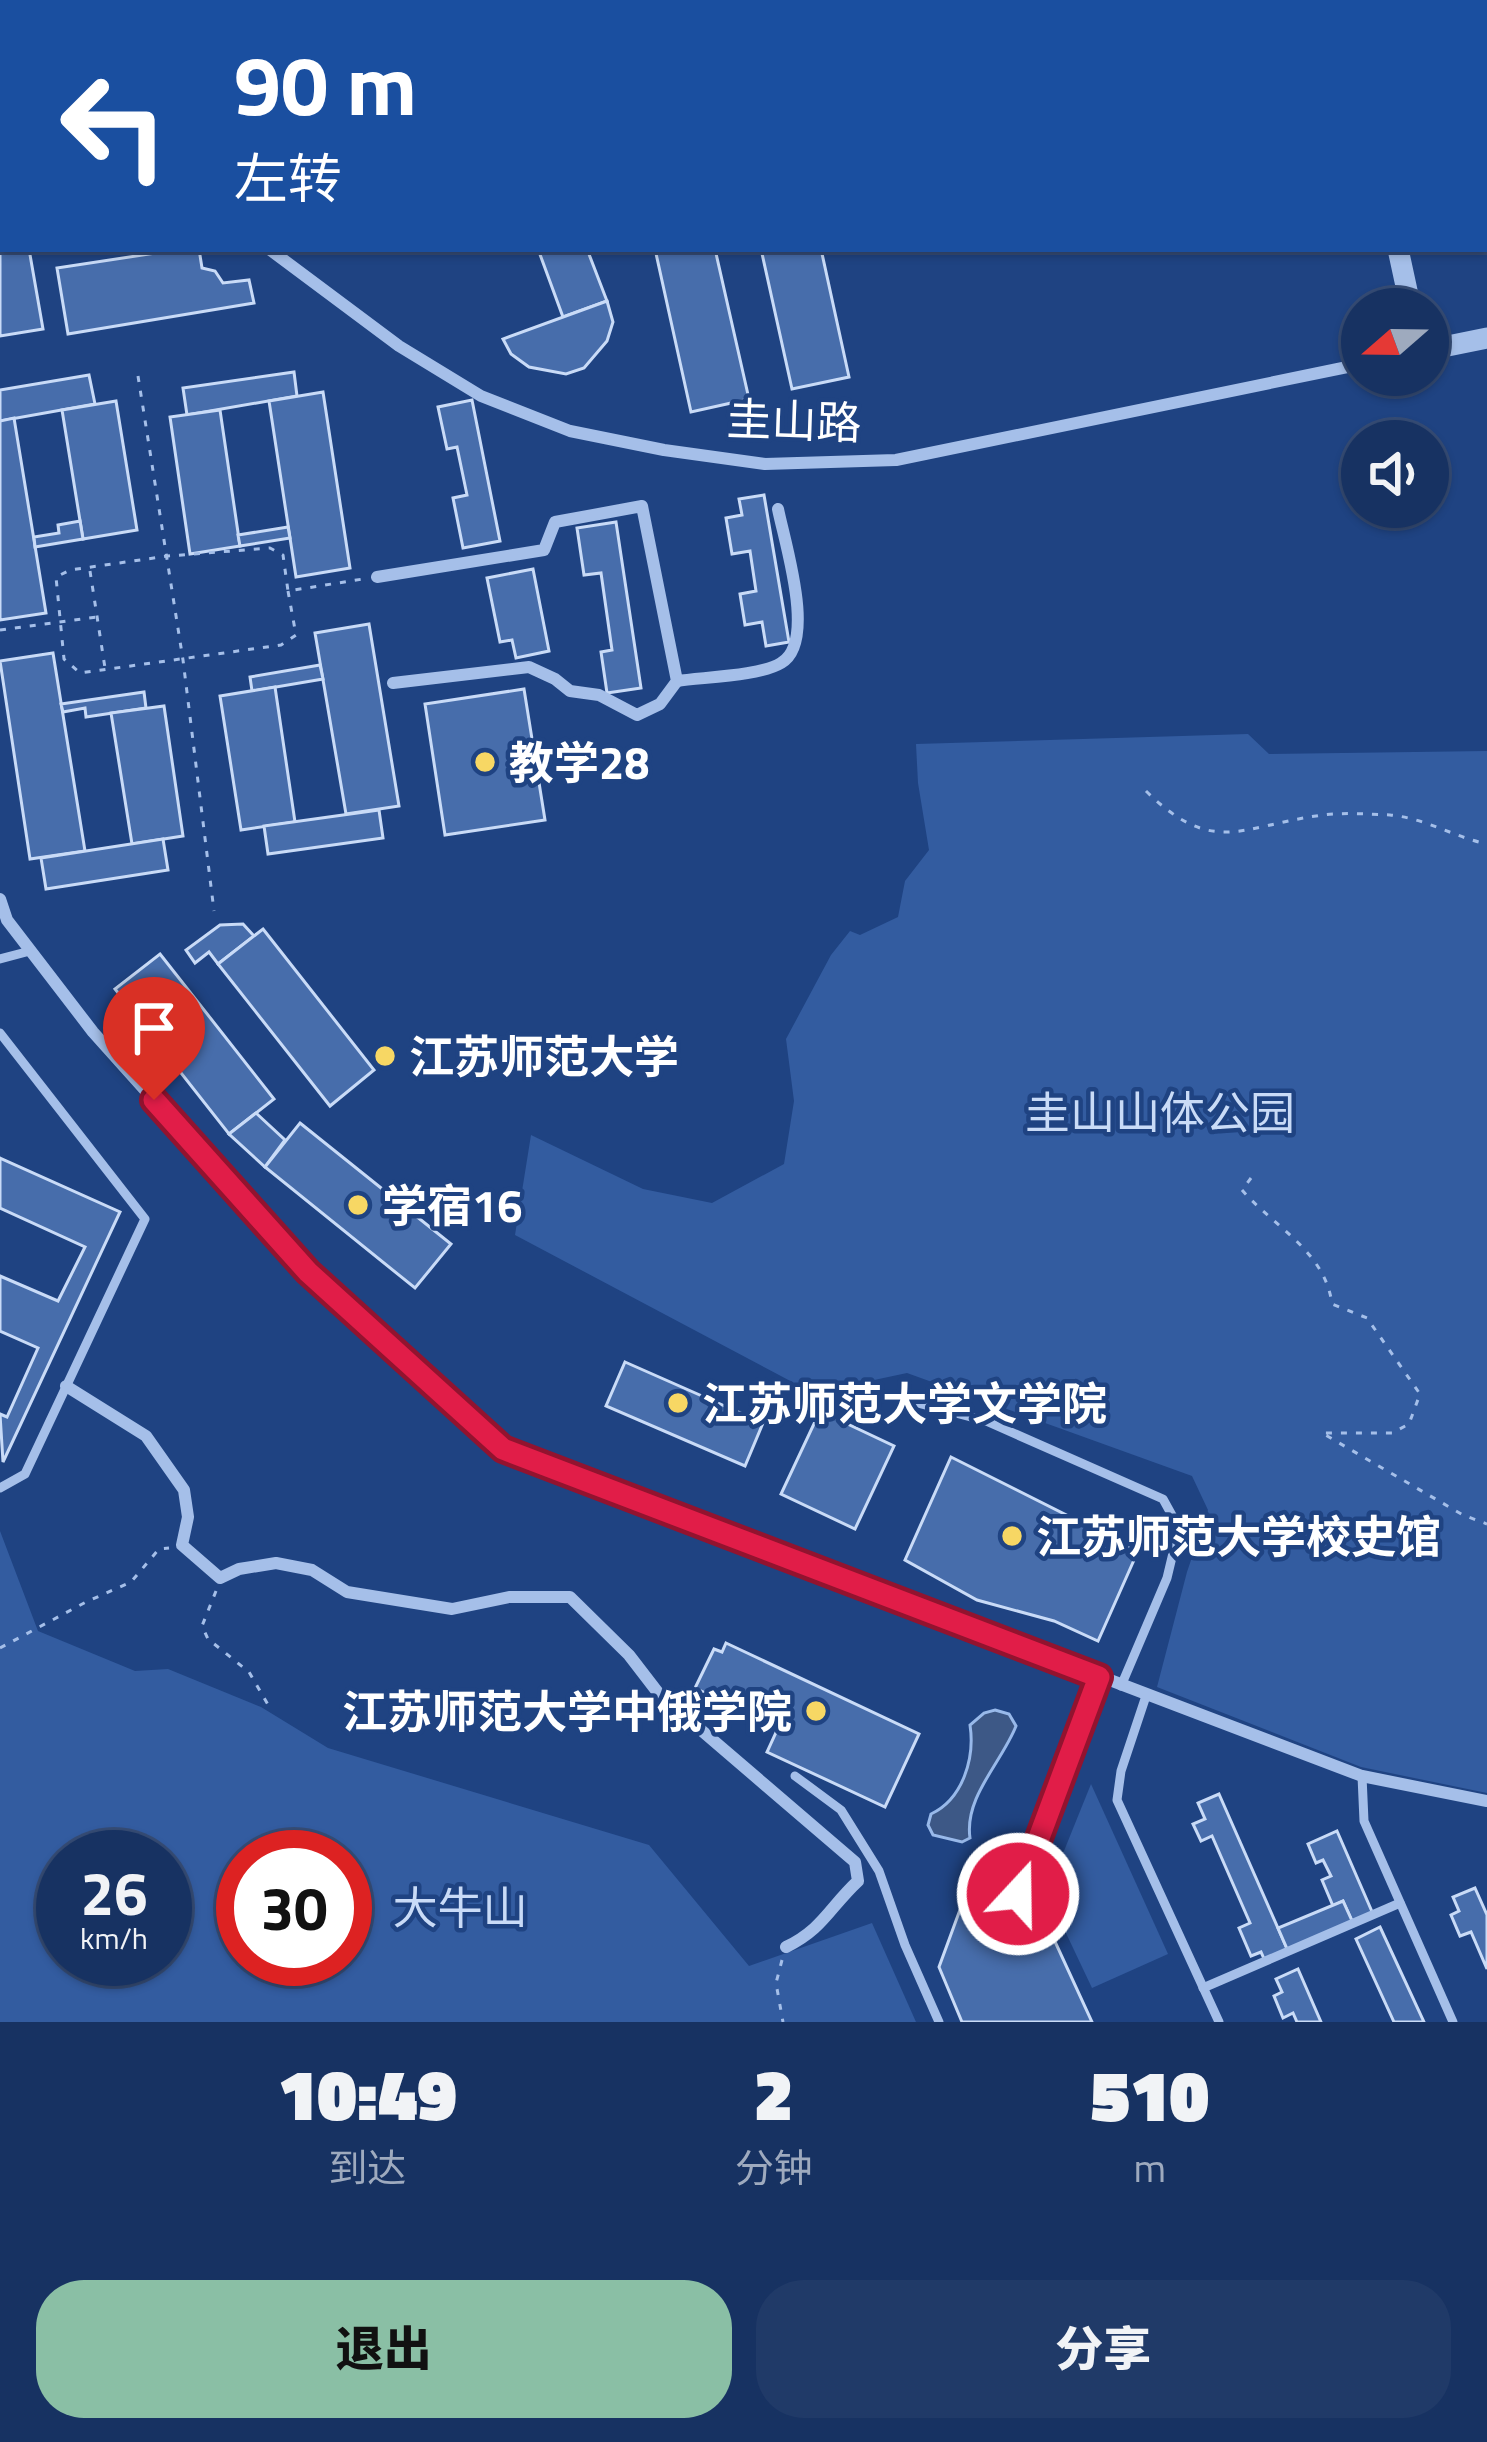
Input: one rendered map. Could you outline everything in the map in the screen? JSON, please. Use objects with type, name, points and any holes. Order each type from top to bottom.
[{"type":"street","name":"圭山路","points":[[273,252],[399,346],[481,396],[570,431],[765,464],[896,460],[1341,368]]},
{"type":"street","points":[[1399,252],[1406,288]]},
{"type":"street","points":[[1449,346],[1487,338]]},
{"type":"street","points":[[377,577],[544,550],[555,522],[642,506],[677,681]]},
{"type":"street","points":[[393,683],[529,667],[570,691],[599,695],[638,715],[660,704],[677,681],[782,663],[798,646],[800,621],[778,509]]},
{"type":"street","points":[[0,899],[7,920],[93,1032],[308,1272],[503,1449],[1362,1776],[1487,1801]]},
{"type":"street","points":[[66,1386],[146,1436],[184,1490],[188,1517],[183,1545],[220,1578],[239,1569],[276,1563],[312,1570],[347,1592],[452,1609],[509,1597],[570,1597],[629,1655],[658,1694],[855,1862],[857,1881],[832,1905],[824,1924],[786,1947]]},
{"type":"street","points":[[1018,1894],[1099,1677]]},
{"type":"lane","points":[[0,959],[30,951]]},
{"type":"lane","points":[[0,1033],[145,1219],[26,1474],[0,1488]]},
{"type":"lane","points":[[891,1396],[986,1421],[1163,1499],[1180,1528],[1167,1578],[1121,1686]]},
{"type":"lane","points":[[1146,1696],[1121,1771],[1117,1800],[1219,2022]]},
{"type":"lane","points":[[795,1776],[841,1810],[880,1871],[905,1945],[939,2022]]},
{"type":"lane","points":[[1362,1776],[1364,1821],[1454,2022]]},
{"type":"lane","points":[[1203,1988],[1400,1903]]},
{"type":"path","points":[[138,376],[183,659],[214,911]]},
{"type":"path","points":[[270,548],[283,554],[296,634],[281,645],[80,673],[64,659],[56,578],[70,570],[168,556],[270,548]]},
{"type":"path","points":[[89,567],[106,670]]},
{"type":"path","points":[[288,592],[377,577]]},
{"type":"path","points":[[0,630],[97,617]]},
{"type":"path","points":[[1146,791],[1165,810],[1196,829],[1241,833],[1316,816],[1396,816],[1487,844]]},
{"type":"path","points":[[1251,1178],[1242,1190],[1259,1211],[1293,1235],[1329,1281],[1332,1304],[1367,1318],[1420,1394],[1409,1424],[1391,1433],[1322,1433],[1463,1515],[1487,1524]]},
{"type":"path","points":[[0,1648],[131,1582],[159,1550],[183,1545]]},
{"type":"path","points":[[220,1578],[202,1626],[208,1639],[249,1672],[270,1708]]},
{"type":"path","points":[[783,2022],[776,1983],[786,1947]]},
{"type":"green space","name":"圭山山体公园","points":[[1248,734],[1269,754],[1487,751],[1487,1793],[1361,1767],[1157,1687],[1208,1510],[1192,1476],[907,1373],[813,1393],[515,1235],[531,1135],[643,1189],[712,1203],[784,1164],[794,1101],[786,1039],[831,955],[850,931],[860,935],[898,917],[905,881],[929,850],[916,744]]},
{"type":"green space","name":"大牛山","points":[[0,1531],[38,1631],[135,1671],[168,1669],[261,1707],[328,1748],[649,1845],[749,1966],[872,1923],[916,2022],[0,2022]]},
{"type":"green space","points":[[1091,1784],[1168,1954],[1092,1988],[1047,1893]]},
{"type":"shaded area","points":[[995,1710],[1009,1714],[1016,1726],[978,1794],[970,1838],[962,1842],[933,1835],[928,1825],[931,1814],[951,1798],[964,1776],[971,1751],[970,1725]]},
{"type":"building","points":[[0,252],[30,252],[43,329],[0,336]]},
{"type":"building","points":[[162,252],[199,252],[202,268],[215,271],[223,283],[249,280],[254,303],[68,334],[57,268]]},
{"type":"building","points":[[539,252],[588,252],[607,301],[563,317]]},
{"type":"building","points":[[656,252],[716,252],[749,399],[691,412]]},
{"type":"building","points":[[762,252],[822,252],[849,377],[792,389]]},
{"type":"building","points":[[607,301],[613,322],[607,341],[584,368],[566,374],[529,367],[511,354],[503,339]]},
{"type":"building","points":[[294,372],[297,396],[187,415],[183,388]]},
{"type":"building","points":[[89,375],[95,404],[0,421],[0,390]]},
{"type":"building","points":[[323,392],[350,568],[296,577],[269,401]]},
{"type":"building","points":[[472,400],[500,541],[463,548],[453,498],[467,495],[457,447],[447,449],[438,407]]},
{"type":"building","points":[[116,401],[137,530],[83,539],[62,410]]},
{"type":"building","points":[[220,410],[240,546],[190,554],[170,417]]},
{"type":"building","points":[[14,418],[46,613],[0,620],[0,421]]},
{"type":"building","points":[[764,495],[789,642],[766,646],[762,622],[745,625],[740,594],[756,591],[750,551],[732,554],[726,518],[742,515],[739,499]]},
{"type":"building","points":[[80,521],[83,539],[35,547],[34,537],[59,533],[58,525]]},
{"type":"building","points":[[616,522],[641,688],[607,693],[601,652],[612,650],[601,573],[584,575],[577,528]]},
{"type":"building","points":[[288,527],[290,538],[240,546],[238,535]]},
{"type":"building","points":[[533,569],[549,651],[516,658],[512,640],[500,642],[487,578]]},
{"type":"building","points":[[369,624],[399,806],[346,814],[315,633]]},
{"type":"building","points":[[53,653],[85,851],[30,859],[0,661]]},
{"type":"building","points":[[320,665],[323,679],[252,691],[250,677]]},
{"type":"building","points":[[275,687],[295,822],[241,830],[220,696]]},
{"type":"building","name":"教学28","points":[[524,689],[545,820],[445,835],[425,704]]},
{"type":"building","points":[[144,692],[146,708],[86,717],[85,708],[63,712],[61,704]]},
{"type":"building","points":[[164,706],[183,836],[132,844],[111,713]]},
{"type":"building","points":[[379,810],[383,838],[268,854],[264,826]]},
{"type":"building","points":[[163,839],[168,870],[46,889],[41,858]]},
{"type":"building","points":[[243,924],[254,936],[218,964],[209,952],[195,963],[186,950],[220,925]]},
{"type":"building","points":[[263,929],[374,1070],[330,1106],[218,964]]},
{"type":"building","points":[[160,954],[274,1099],[229,1134],[115,989]]},
{"type":"building","points":[[256,1113],[285,1140],[265,1167],[229,1134]]},
{"type":"building","name":"学宿16","points":[[300,1123],[451,1244],[415,1288],[265,1167]]},
{"type":"building","points":[[0,1158],[120,1212],[3,1462],[0,1414],[7,1417],[38,1348],[0,1331],[0,1276],[58,1301],[85,1247],[0,1208]]},
{"type":"building","points":[[625,1362],[763,1423],[745,1466],[606,1406]]},
{"type":"building","points":[[820,1411],[894,1446],[855,1529],[781,1494]]},
{"type":"building","points":[[951,1457],[1138,1551],[1098,1641],[1054,1621],[977,1600],[905,1560]]},
{"type":"building","points":[[726,1643],[919,1734],[885,1807],[767,1752],[778,1728],[695,1688],[714,1649],[722,1652]]},
{"type":"building","points":[[1219,1794],[1288,1951],[1265,1961],[1261,1952],[1251,1956],[1239,1928],[1250,1923],[1212,1836],[1201,1841],[1193,1824],[1205,1819],[1198,1803]]},
{"type":"building","points":[[1337,1831],[1373,1914],[1353,1923],[1343,1901],[1333,1906],[1322,1880],[1331,1876],[1323,1860],[1316,1863],[1308,1844]]},
{"type":"building","points":[[968,1888],[1002,1901],[996,1917],[1052,1935],[1092,2022],[962,2022],[939,1967]]},
{"type":"building","points":[[1475,1888],[1487,1915],[1487,1969],[1471,1932],[1460,1936],[1451,1915],[1459,1911],[1453,1897]]},
{"type":"building","points":[[1343,1901],[1353,1923],[1288,1951],[1278,1928]]},
{"type":"building","points":[[1380,1927],[1424,2022],[1394,2022],[1356,1939]]},
{"type":"building","points":[[1298,1969],[1321,2022],[1297,2022],[1293,2013],[1283,2018],[1274,1996],[1282,1992],[1276,1979]]},
{"type":"place","name":"教学28","points":[[485,762]]},
{"type":"place","name":"江苏师范大学","points":[[385,1056]]},
{"type":"place","name":"学宿16","points":[[358,1205]]},
{"type":"place","name":"江苏师范大学文学院","points":[[678,1403]]},
{"type":"place","name":"江苏师范大学校史馆","points":[[1012,1536]]},
{"type":"place","name":"江苏师范大学中俄学院","points":[[816,1711]]},
{"type":"route","points":[[154,1100],[308,1272],[503,1449],[1099,1677],[1018,1894]]}]
